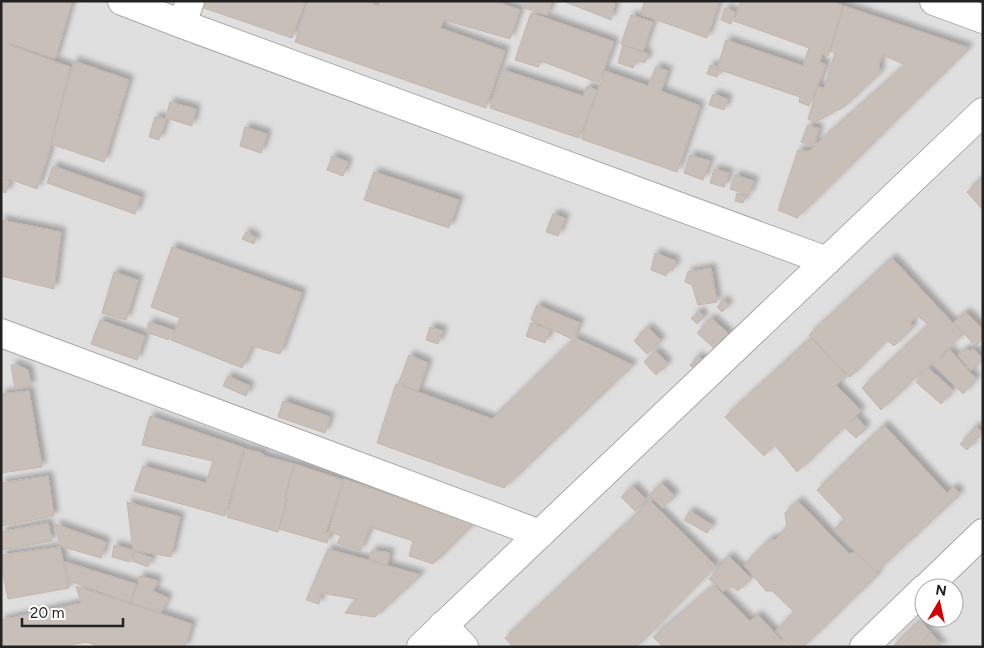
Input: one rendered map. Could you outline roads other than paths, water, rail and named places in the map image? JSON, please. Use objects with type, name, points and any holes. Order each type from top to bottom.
[{"type":"street","points":[[122,1],[186,13],[827,261]]},
{"type":"street","points":[[934,1],[983,19]]},
{"type":"street","points":[[421,647],[983,112]]},
{"type":"street","points":[[1,333],[540,534]]},
{"type":"street","points":[[936,578],[983,533]]},
{"type":"street","points":[[864,647],[914,599]]},
{"type":"street","points":[[443,625],[464,647]]}]
